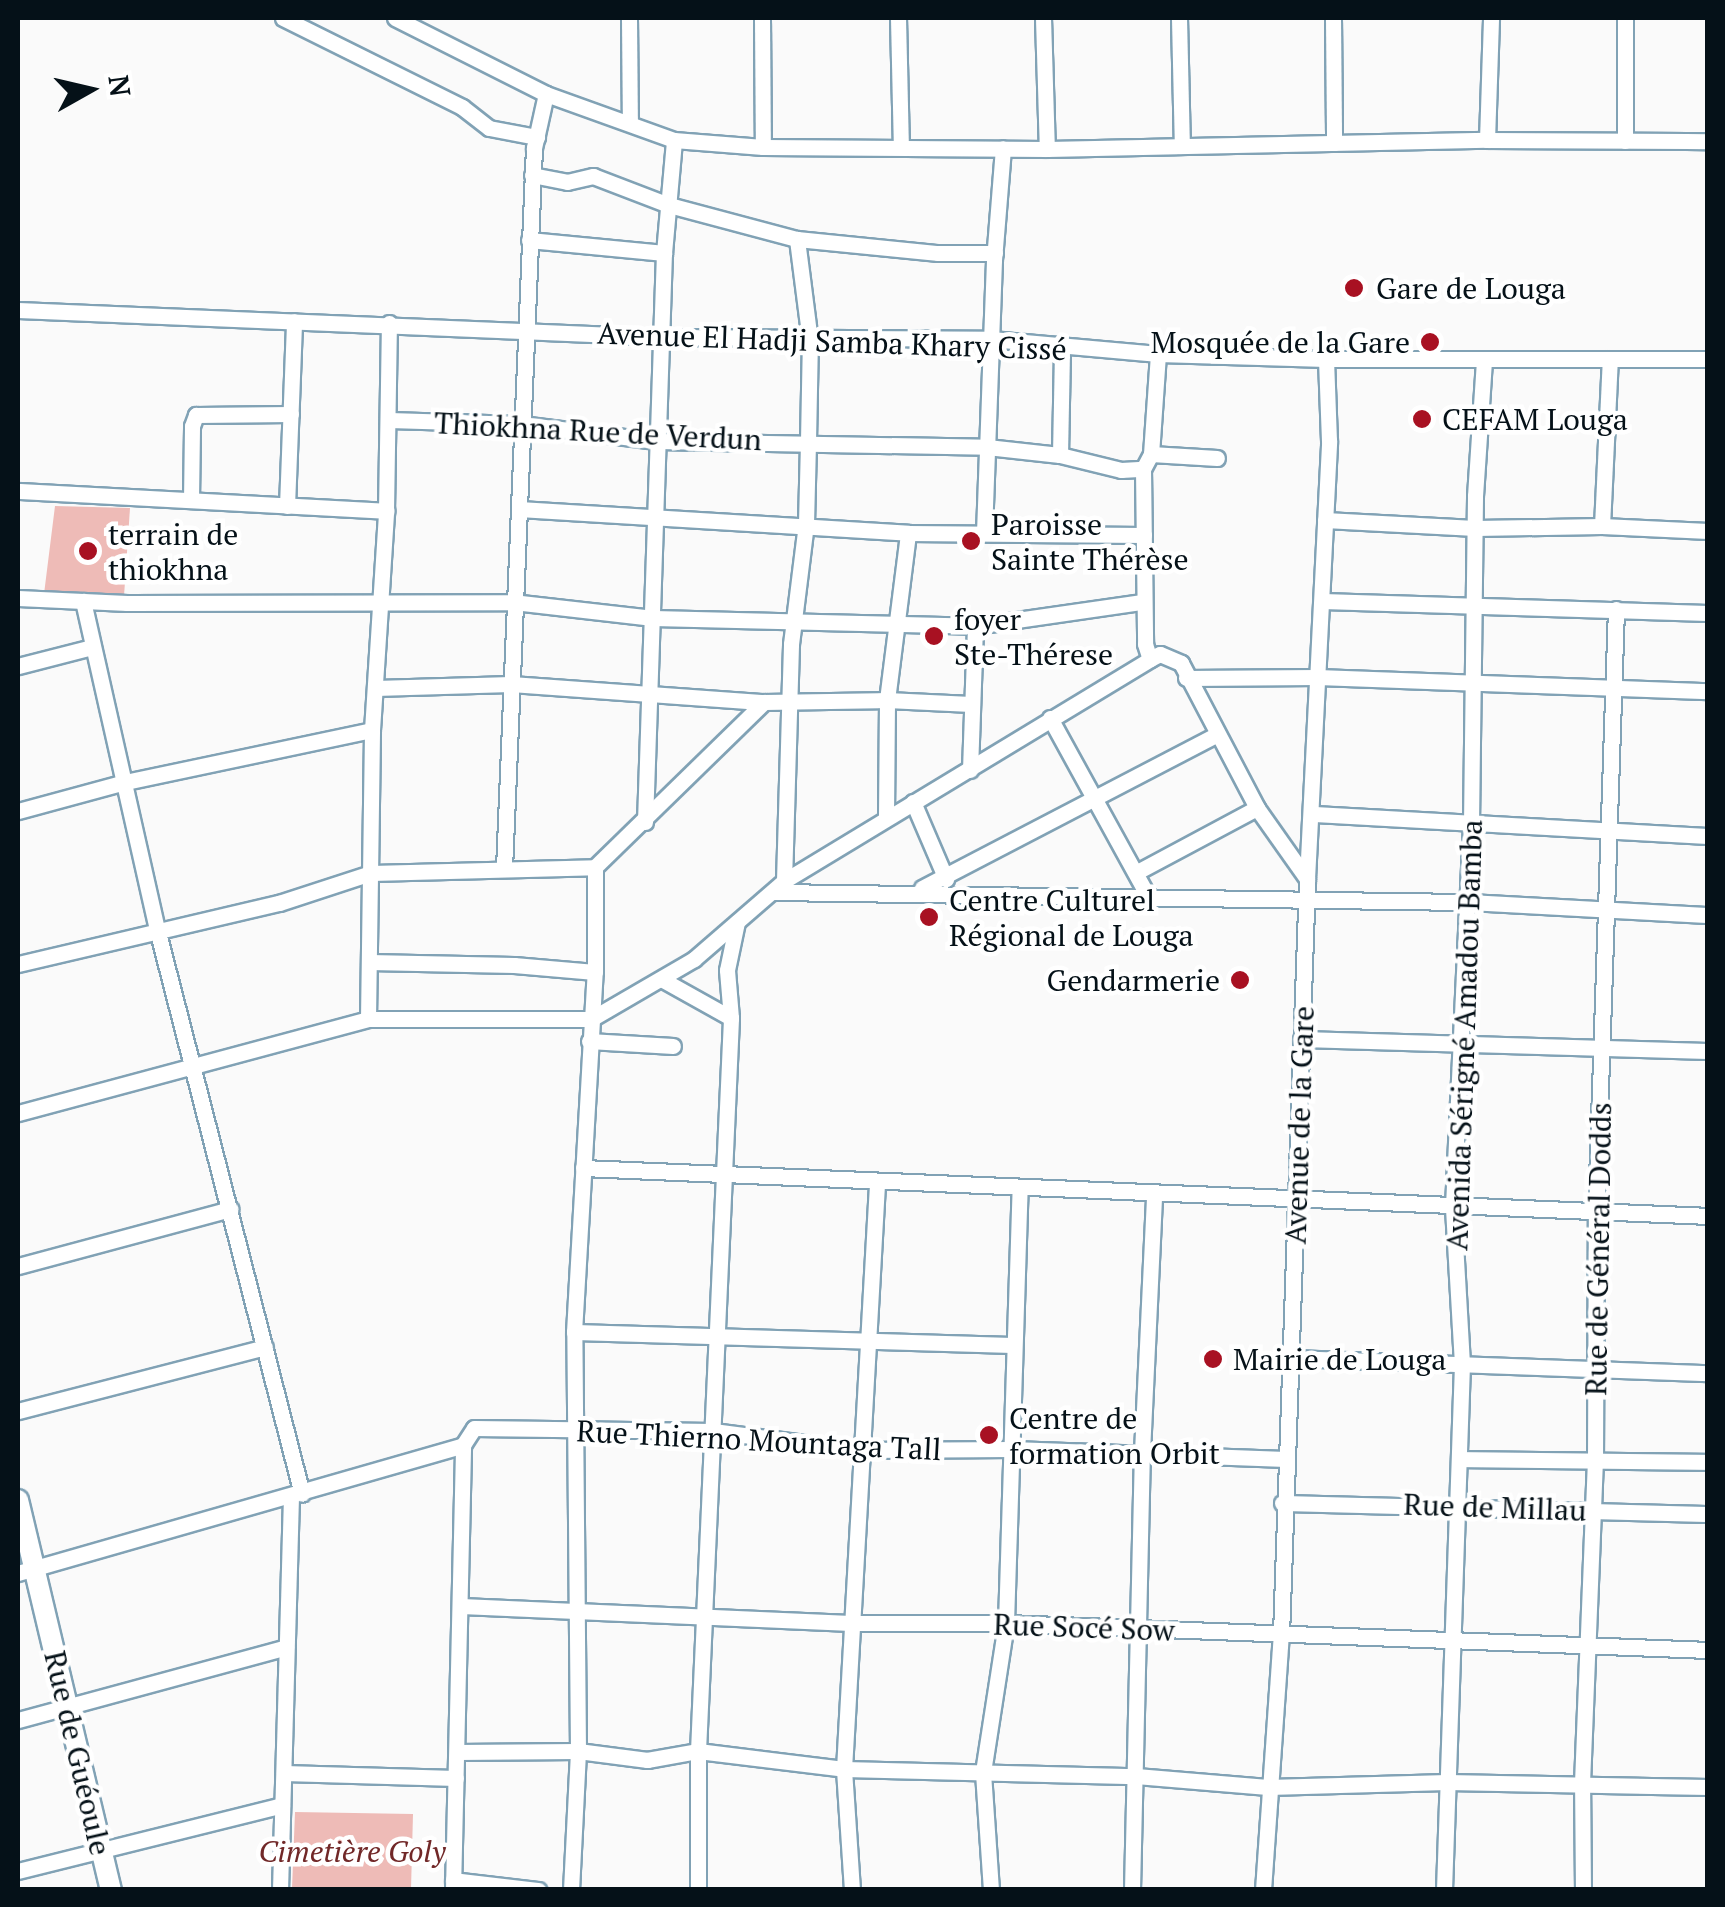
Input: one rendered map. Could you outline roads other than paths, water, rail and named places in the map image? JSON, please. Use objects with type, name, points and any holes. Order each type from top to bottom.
[{"type":"main road","name":"Rue de Guéoule","points":[[18,1500],[26,1571],[67,1707],[111,1890]]},
{"type":"street","points":[[283,18],[462,106],[489,128],[537,137]]},
{"type":"street","points":[[395,18],[546,94],[674,140],[763,147],[1048,149],[1487,140],[1708,141]]},
{"type":"street","points":[[630,18],[630,123]]},
{"type":"street","points":[[762,18],[763,147]]},
{"type":"street","points":[[898,18],[901,146]]},
{"type":"street","points":[[1043,18],[1048,149]]},
{"type":"street","points":[[1179,18],[1182,146]]},
{"type":"street","points":[[1333,18],[1334,143]]},
{"type":"street","points":[[1487,140],[1491,18]]},
{"type":"street","points":[[1625,18],[1625,140]]},
{"type":"street","points":[[504,870],[532,175],[546,94]]},
{"type":"street","points":[[645,822],[656,441],[664,253],[674,140]]},
{"type":"street","points":[[984,533],[994,253],[1004,148]]},
{"type":"street","points":[[532,175],[568,182],[593,176],[669,205],[798,239],[938,253],[994,253]]},
{"type":"street","points":[[779,887],[793,621],[806,524],[810,341],[798,239]]},
{"type":"street","points":[[529,240],[664,253]]},
{"type":"street","name":"Avenue El Hadji Samba Khary Cissé","points":[[18,310],[662,337],[991,340],[1158,354],[1326,359],[1708,359]]},
{"type":"street","points":[[287,506],[294,321]]},
{"type":"street","points":[[368,1019],[372,730],[386,511],[389,323]]},
{"type":"street","points":[[1060,455],[1062,347]]},
{"type":"street","points":[[1150,659],[1142,632],[1142,602],[1147,462],[1158,354]]},
{"type":"street","name":"Avenue de la Gare","points":[[1263,1890],[1280,1635],[1282,1503],[1292,1358],[1306,901],[1325,520],[1326,359]]},
{"type":"street","points":[[1602,526],[1610,359]]},
{"type":"street","name":"Avenida Sérigné Amadou Bamba","points":[[1444,1890],[1462,1364],[1453,1206],[1464,1042],[1475,528],[1484,361]]},
{"type":"street","points":[[191,500],[192,426],[196,415],[291,414]]},
{"type":"street","name":"Thiokhna Rue de Verdun","points":[[389,420],[521,424],[656,441],[987,447],[1060,455],[1121,470],[1147,462],[1216,458]]},
{"type":"street","points":[[18,491],[386,511]]},
{"type":"street","points":[[519,510],[806,524],[908,534],[1144,535]]},
{"type":"street","points":[[1325,520],[1475,528],[1602,526],[1708,531]]},
{"type":"street","points":[[886,817],[887,700],[908,534]]},
{"type":"street","points":[[18,598],[514,602],[653,618],[975,626],[1142,602]]},
{"type":"street","points":[[83,601],[157,929],[231,1209],[297,1496],[286,1647],[280,1890]]},
{"type":"street","points":[[1322,601],[1708,612]]},
{"type":"street","name":"Rue de Général Dodds","points":[[1583,1890],[1582,1783],[1591,1645],[1595,1464],[1596,1211],[1616,609]]},
{"type":"street","points":[[970,770],[975,626]]},
{"type":"street","points":[[18,666],[92,648]]},
{"type":"street","points":[[18,1113],[368,1019],[590,1019],[663,980],[779,887],[886,817],[1150,659],[1169,655],[1181,662],[1257,808],[1307,879]]},
{"type":"street","points":[[1186,678],[1318,677],[1708,691]]},
{"type":"street","points":[[375,688],[511,684],[764,702],[788,699],[970,704]]},
{"type":"street","points":[[18,964],[314,894],[371,873],[595,867],[764,702]]},
{"type":"street","points":[[1050,718],[1149,898]]},
{"type":"street","points":[[18,812],[126,782],[372,730]]},
{"type":"street","points":[[912,892],[946,879],[1095,796],[1216,735]]},
{"type":"street","points":[[912,802],[946,879]]},
{"type":"street","points":[[1137,872],[1257,808]]},
{"type":"street","points":[[1312,814],[1708,836]]},
{"type":"street","points":[[572,1890],[578,1751],[574,1332],[595,972],[595,867]]},
{"type":"street","points":[[779,887],[1467,902],[1708,915]]},
{"type":"street","points":[[698,1890],[698,1752],[730,1018],[727,970],[738,922]]},
{"type":"street","points":[[368,962],[514,964],[595,972]]},
{"type":"street","points":[[663,980],[730,1018]]},
{"type":"street","points":[[1301,1039],[1708,1052]]},
{"type":"street","points":[[590,1040],[672,1046]]},
{"type":"street","points":[[583,1168],[877,1184],[1708,1216]]},
{"type":"street","points":[[852,1890],[844,1769],[858,1450],[871,1340],[877,1184]]},
{"type":"street","points":[[991,1890],[983,1772],[1006,1624],[1020,1188]]},
{"type":"street","points":[[1132,1890],[1142,1452],[1154,1195]]},
{"type":"street","points":[[18,1266],[231,1209]]},
{"type":"street","points":[[574,1332],[1013,1346]]},
{"type":"street","points":[[18,1411],[265,1347]]},
{"type":"street","points":[[1292,1358],[1708,1373]]},
{"type":"street","name":"Rue Thierno Mountaga Tall","points":[[463,1445],[474,1428],[714,1431],[858,1450],[1012,1449],[1286,1459]]},
{"type":"street","points":[[26,1571],[297,1496],[463,1445],[453,1885],[538,1890]]},
{"type":"street","points":[[1460,1459],[1595,1464],[1708,1462]]},
{"type":"street","name":"Rue de Millau","points":[[1282,1503],[1708,1514]]},
{"type":"street","name":"Rue Socé Sow","points":[[461,1606],[578,1608],[850,1623],[1138,1628],[1708,1650]]},
{"type":"street","points":[[18,1720],[286,1647]]},
{"type":"street","points":[[456,1752],[578,1751],[648,1760],[698,1752],[844,1769],[1136,1776],[1268,1787],[1446,1782],[1708,1787]]},
{"type":"street","points":[[284,1773],[456,1778]]},
{"type":"street","points":[[18,1872],[282,1806]]},
{"type":"place","name":"Gare de Louga","points":[[1354,288]]},
{"type":"place","name":"Mosquée de la Gare","points":[[1430,342]]},
{"type":"place","name":"CEFAM Louga","points":[[1422,419]]},
{"type":"place","name":"Paroisse Sainte Thérèse","points":[[971,541]]},
{"type":"place","name":"terrain de thiokhna","points":[[88,551]]},
{"type":"place","name":"foyer Ste-Thérese","points":[[934,636]]},
{"type":"place","name":"Centre Culturel Régional de Louga","points":[[929,917]]},
{"type":"place","name":"Gendarmerie","points":[[1240,980]]},
{"type":"place","name":"Mairie de Louga","points":[[1213,1359]]},
{"type":"place","name":"Centre de formation Orbit","points":[[989,1435]]},
{"type":"park label","name":"Cimetière Goly","points":[[352,1851]]}]
